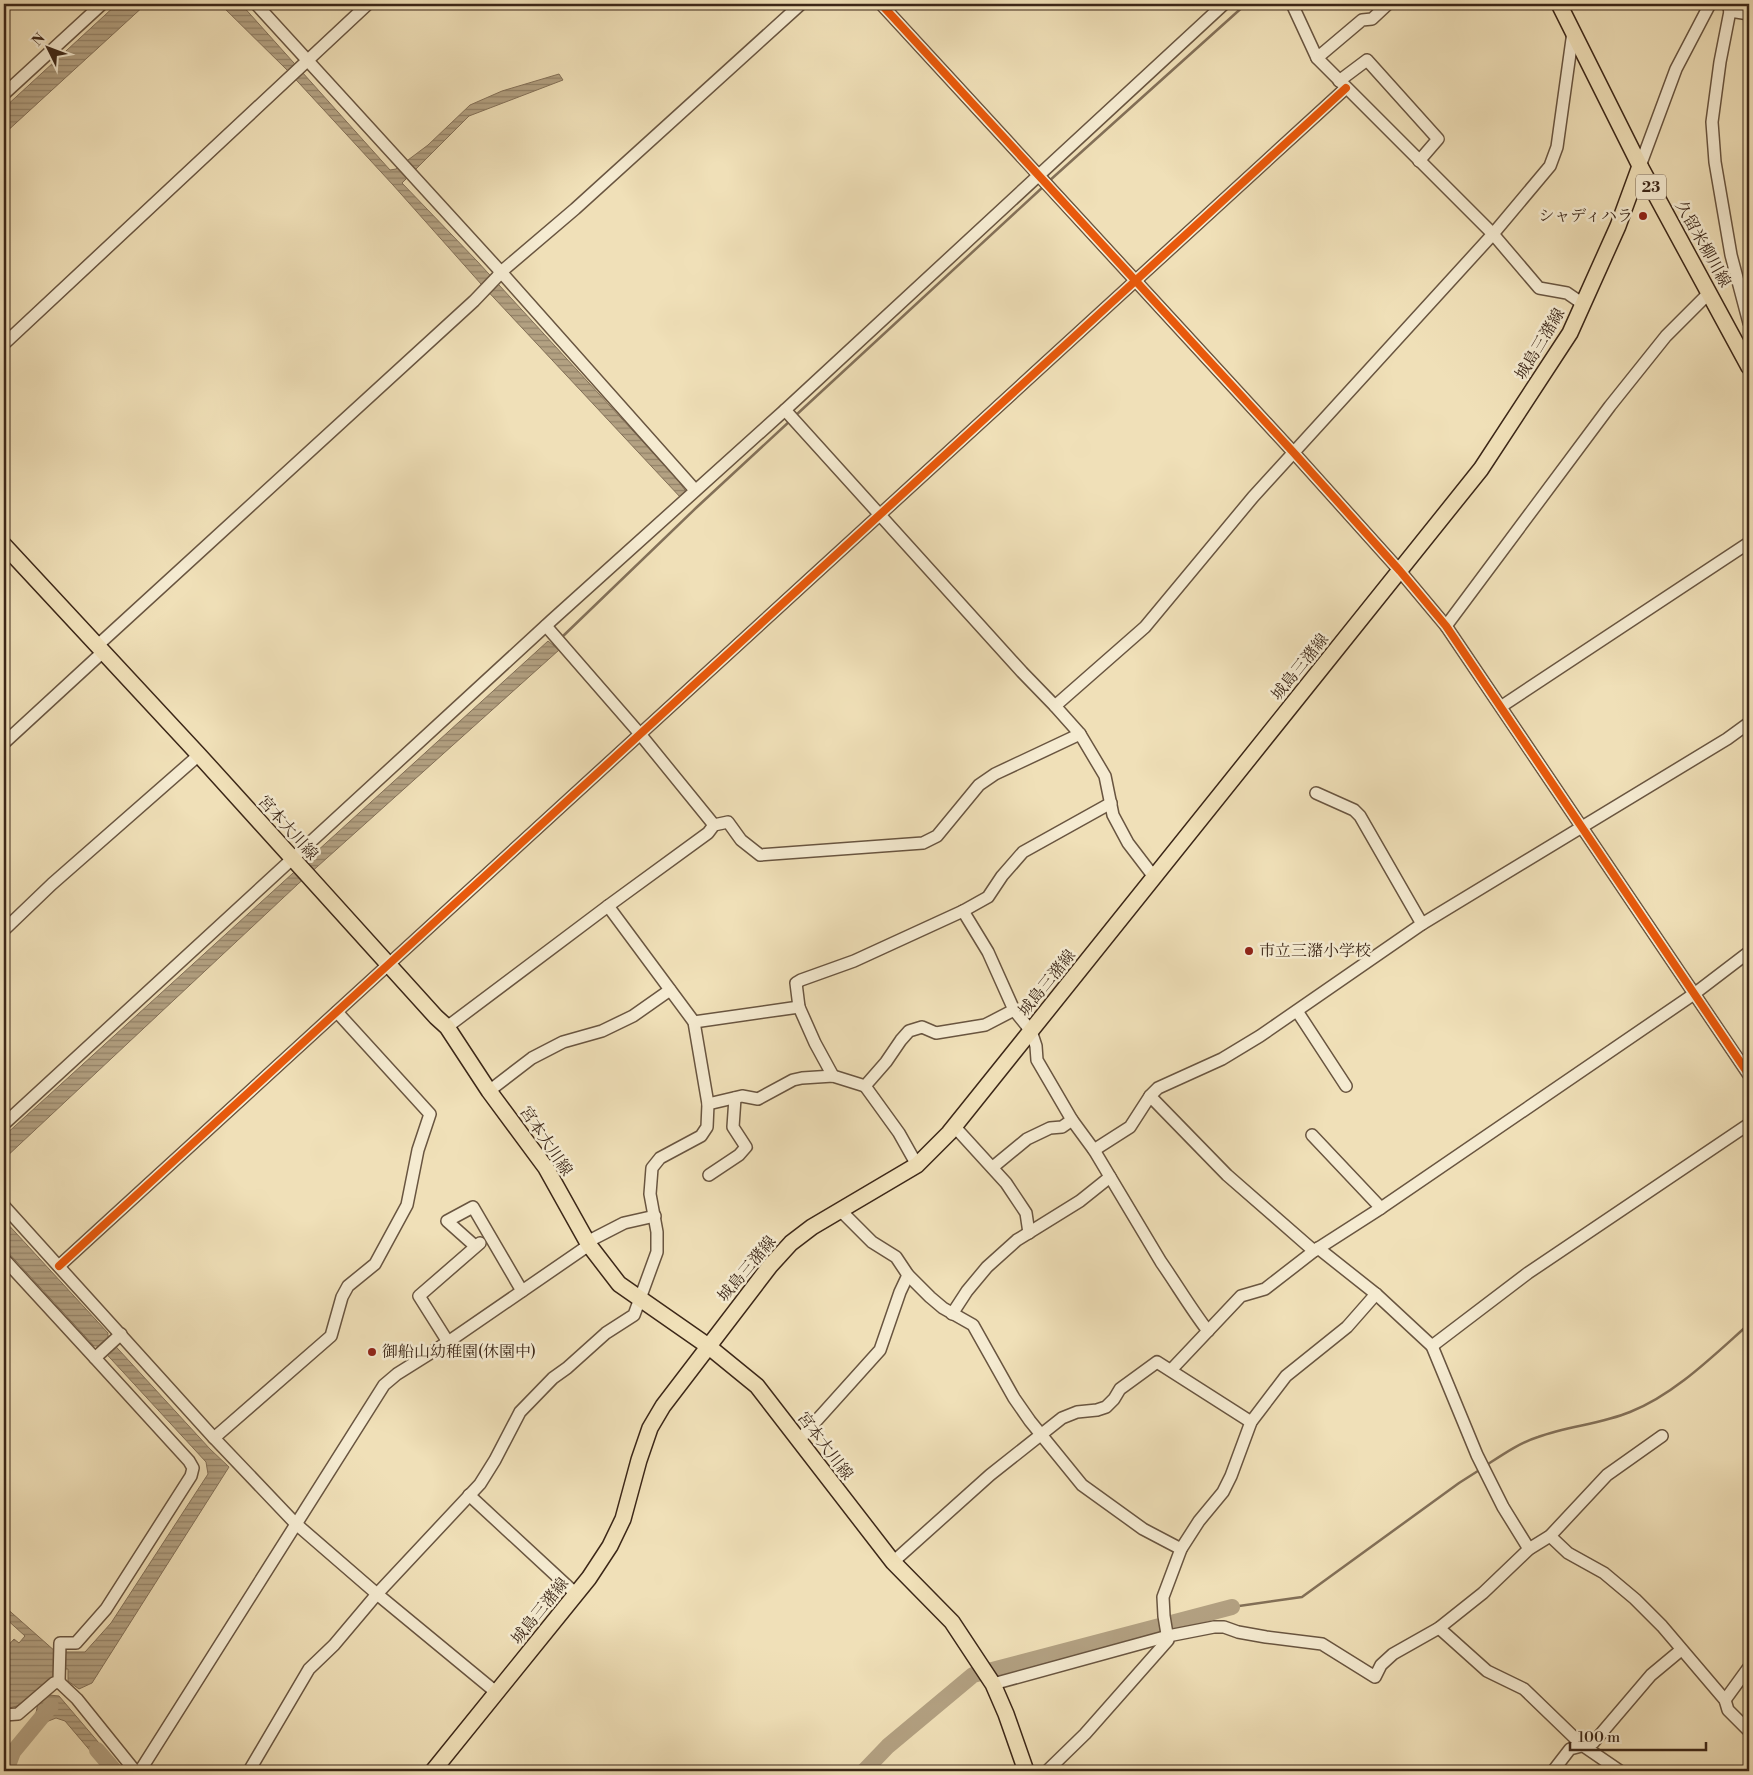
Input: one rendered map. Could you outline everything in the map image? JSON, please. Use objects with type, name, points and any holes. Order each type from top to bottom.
[{"type":"main road","name":"久留米柳川線","points":[[1564,8],[1572,32],[1640,166],[1749,367]]},
{"type":"main road","name":"城島三潴線","points":[[433,1771],[589,1578],[610,1546],[623,1519],[650,1428],[663,1406],[770,1266],[791,1243],[812,1227],[917,1165],[954,1126],[1481,469],[1570,333],[1618,226],[1640,166]]},
{"type":"main road","name":"宮本大川線","points":[[4,545],[101,648],[314,884],[447,1027],[489,1091],[546,1168],[588,1243],[619,1284],[708,1346],[756,1386],[894,1562],[952,1622],[991,1681],[1010,1723],[1026,1771]]},
{"type":"street","points":[[4,94],[102,4]]},
{"type":"street","points":[[256,4],[499,274],[689,496]]},
{"type":"street","points":[[4,743],[101,648],[474,301],[499,274],[575,209],[801,4]]},
{"type":"street","points":[[881,4],[1294,453],[1400,571],[1446,626],[1502,706],[1749,1075]]},
{"type":"street","points":[[4,1124],[294,861],[546,626],[785,410],[1224,4]]},
{"type":"street","points":[[1292,4],[1317,58],[1493,234],[1539,288],[1566,293],[1583,304]]},
{"type":"street","points":[[1317,58],[1362,20],[1372,18],[1388,4]]},
{"type":"street","points":[[1640,166],[1676,69],[1710,4]]},
{"type":"street","points":[[4,344],[366,5]]},
{"type":"street","points":[[1749,14],[1729,7],[1712,122],[1715,162],[1731,255],[1749,324]]},
{"type":"street","points":[[1055,706],[1145,627],[1254,497],[1493,234],[1550,166],[1557,147],[1572,32]]},
{"type":"street","points":[[59,1266],[1135,281],[1367,60],[1438,139],[1419,161]]},
{"type":"street","points":[[1446,626],[1647,359],[1666,336],[1709,293]]},
{"type":"street","points":[[785,410],[1080,734],[1105,776],[1113,815],[1128,843],[1154,877]]},
{"type":"street","points":[[1502,706],[1747,544],[1749,548]]},
{"type":"street","points":[[546,626],[640,734],[714,825]]},
{"type":"street","points":[[1094,1150],[1130,1127],[1150,1096],[1158,1088],[1222,1059],[1297,1011],[1422,924],[1727,739],[1749,723]]},
{"type":"street","points":[[447,1027],[708,833],[714,825],[728,822],[740,840],[760,855],[923,842],[937,836],[979,785],[994,774],[1080,734]]},
{"type":"street","points":[[4,930],[52,884],[199,755]]},
{"type":"street","points":[[1316,793],[1354,810],[1360,816],[1422,924]]},
{"type":"street","points":[[833,1076],[799,1008],[796,983],[854,961],[963,911],[988,897],[1002,876],[1023,852],[1111,803]]},
{"type":"street","points":[[249,1771],[309,1669],[334,1645],[377,1594],[480,1484],[520,1412],[553,1378],[606,1333],[634,1315],[656,1252],[657,1232],[650,1194],[652,1168],[660,1158],[701,1136],[707,1127],[708,1104],[694,1022],[608,906]]},
{"type":"street","points":[[963,911],[988,952],[1014,1010],[1031,1031],[1036,1046],[1037,1060],[1072,1120],[1094,1150],[1191,1310],[1208,1331]]},
{"type":"street","points":[[1171,1370],[1241,1296],[1265,1289],[1316,1249],[1381,1208],[1694,994],[1749,952]]},
{"type":"street","points":[[489,1091],[532,1058],[563,1042],[602,1031],[633,1016],[670,990]]},
{"type":"street","points":[[694,1022],[799,1008]]},
{"type":"street","points":[[866,1086],[909,1031],[922,1027],[936,1034],[985,1025],[1014,1010]]},
{"type":"street","points":[[1297,1011],[1346,1086]]},
{"type":"street","points":[[214,1438],[331,1336],[342,1297],[348,1286],[375,1264],[407,1205],[418,1150],[430,1114],[337,1012]]},
{"type":"street","points":[[708,1104],[742,1096],[758,1099],[793,1080],[833,1076],[866,1086],[899,1132],[917,1165]]},
{"type":"street","points":[[1150,1096],[1227,1176],[1316,1249],[1376,1294],[1432,1346],[1477,1455],[1503,1507],[1529,1549]]},
{"type":"street","points":[[709,1175],[739,1155],[746,1147],[733,1127],[735,1098]]},
{"type":"street","points":[[992,1167],[1027,1139],[1050,1128],[1062,1127],[1072,1120]]},
{"type":"street","points":[[1432,1346],[1528,1273],[1749,1124]]},
{"type":"street","points":[[954,1126],[1006,1182],[1026,1213],[1030,1233]]},
{"type":"street","points":[[1312,1135],[1381,1208]]},
{"type":"street","points":[[952,1314],[967,1291],[987,1268],[1017,1240],[1080,1201],[1110,1177]]},
{"type":"street","points":[[4,1206],[59,1266],[117,1338],[296,1523],[377,1594],[497,1693]]},
{"type":"street","points":[[475,1246],[447,1221],[473,1207],[522,1291]]},
{"type":"street","points":[[841,1211],[872,1242],[896,1257],[908,1276],[930,1297],[952,1314],[973,1326],[1014,1398],[1082,1485],[1143,1530],[1181,1550]]},
{"type":"street","points":[[140,1771],[384,1384],[522,1291],[588,1243],[624,1223],[655,1216]]},
{"type":"street","points":[[448,1342],[419,1296],[475,1246],[490,1236]]},
{"type":"street","points":[[4,1715],[18,1714],[54,1683],[59,1676],[60,1643],[76,1643],[106,1609],[191,1476],[193,1468],[98,1355],[5,1263]]},
{"type":"street","points":[[799,1440],[880,1350],[900,1292],[908,1276]]},
{"type":"street","points":[[1047,1771],[1085,1734],[1168,1640],[1163,1597],[1181,1550],[1199,1521],[1223,1492],[1251,1422],[1286,1376],[1347,1327],[1376,1294]]},
{"type":"street","points":[[98,1355],[117,1338]]},
{"type":"street","points":[[894,1562],[990,1475],[1062,1418],[1077,1412],[1097,1410],[1106,1406],[1114,1399],[1120,1389],[1157,1362],[1251,1422]]},
{"type":"street","points":[[991,1681],[1168,1636],[1224,1626],[1238,1632],[1322,1644],[1375,1677],[1381,1665],[1393,1654],[1439,1628],[1483,1592],[1529,1549],[1550,1536],[1607,1475],[1662,1436]]},
{"type":"street","points":[[469,1495],[576,1594]]},
{"type":"street","points":[[1550,1536],[1568,1553],[1604,1573],[1617,1583],[1662,1626],[1724,1700],[1728,1710],[1749,1731]]},
{"type":"street","points":[[1439,1628],[1487,1670],[1524,1689],[1582,1745],[1620,1771]]},
{"type":"street","points":[[1553,1771],[1570,1749],[1593,1743],[1651,1675],[1681,1650]]},
{"type":"street","points":[[1724,1700],[1749,1667]]},
{"type":"street","points":[[59,1676],[135,1771]]},
{"type":"shaded area","points":[[117,4],[146,4],[4,134],[4,108]]},
{"type":"shaded area","points":[[220,4],[241,4],[390,170],[396,169],[428,145],[470,105],[502,91],[559,74],[563,80],[469,116],[402,183],[477,261],[677,479],[687,493],[681,498],[481,284],[287,70]]},
{"type":"shaded area","points":[[548,641],[559,650],[298,884],[4,1159],[4,1136]]},
{"type":"shaded area","points":[[4,1220],[108,1333],[108,1338],[210,1449],[229,1467],[92,1683],[79,1689],[68,1681],[68,1669],[55,1669],[54,1677],[43,1687],[49,1695],[59,1696],[116,1763],[104,1767],[65,1721],[56,1718],[46,1722],[36,1713],[38,1703],[32,1696],[17,1706],[9,1708],[4,1701],[4,1660],[6,1658],[4,1650],[14,1639],[19,1643],[25,1636],[4,1617],[4,1606],[56,1652],[85,1652],[111,1623],[208,1474],[206,1462],[99,1346],[94,1346],[4,1248]]},
{"type":"waterway","points":[[1048,182],[1246,4]]},
{"type":"waterway","points":[[795,416],[1044,186]]},
{"type":"waterway","points":[[561,638],[697,507],[791,420]]},
{"type":"waterway","points":[[1485,1466],[1524,1443],[1549,1433],[1619,1416],[1646,1405],[1678,1385],[1749,1324]]},
{"type":"waterway","points":[[1232,1607],[1302,1597],[1481,1469]]},
{"type":"waterway","points":[[864,1771],[888,1746],[973,1675],[1232,1607]]},
{"type":"waterway","points":[[6,1771],[13,1752],[51,1706]]},
{"type":"waterway","points":[[97,1750],[115,1771]]},
{"type":"cycle path","points":[[881,4],[1294,453],[1400,571],[1446,626],[1749,1075]]},
{"type":"cycle path","points":[[59,1266],[1346,88]]},
{"type":"place","name":"シャディハラ","points":[[1643,216]]},
{"type":"place","name":"市立三潴小学校","points":[[1249,951]]},
{"type":"place","name":"御船山幼稚園(休園中)","points":[[372,1352]]}]
